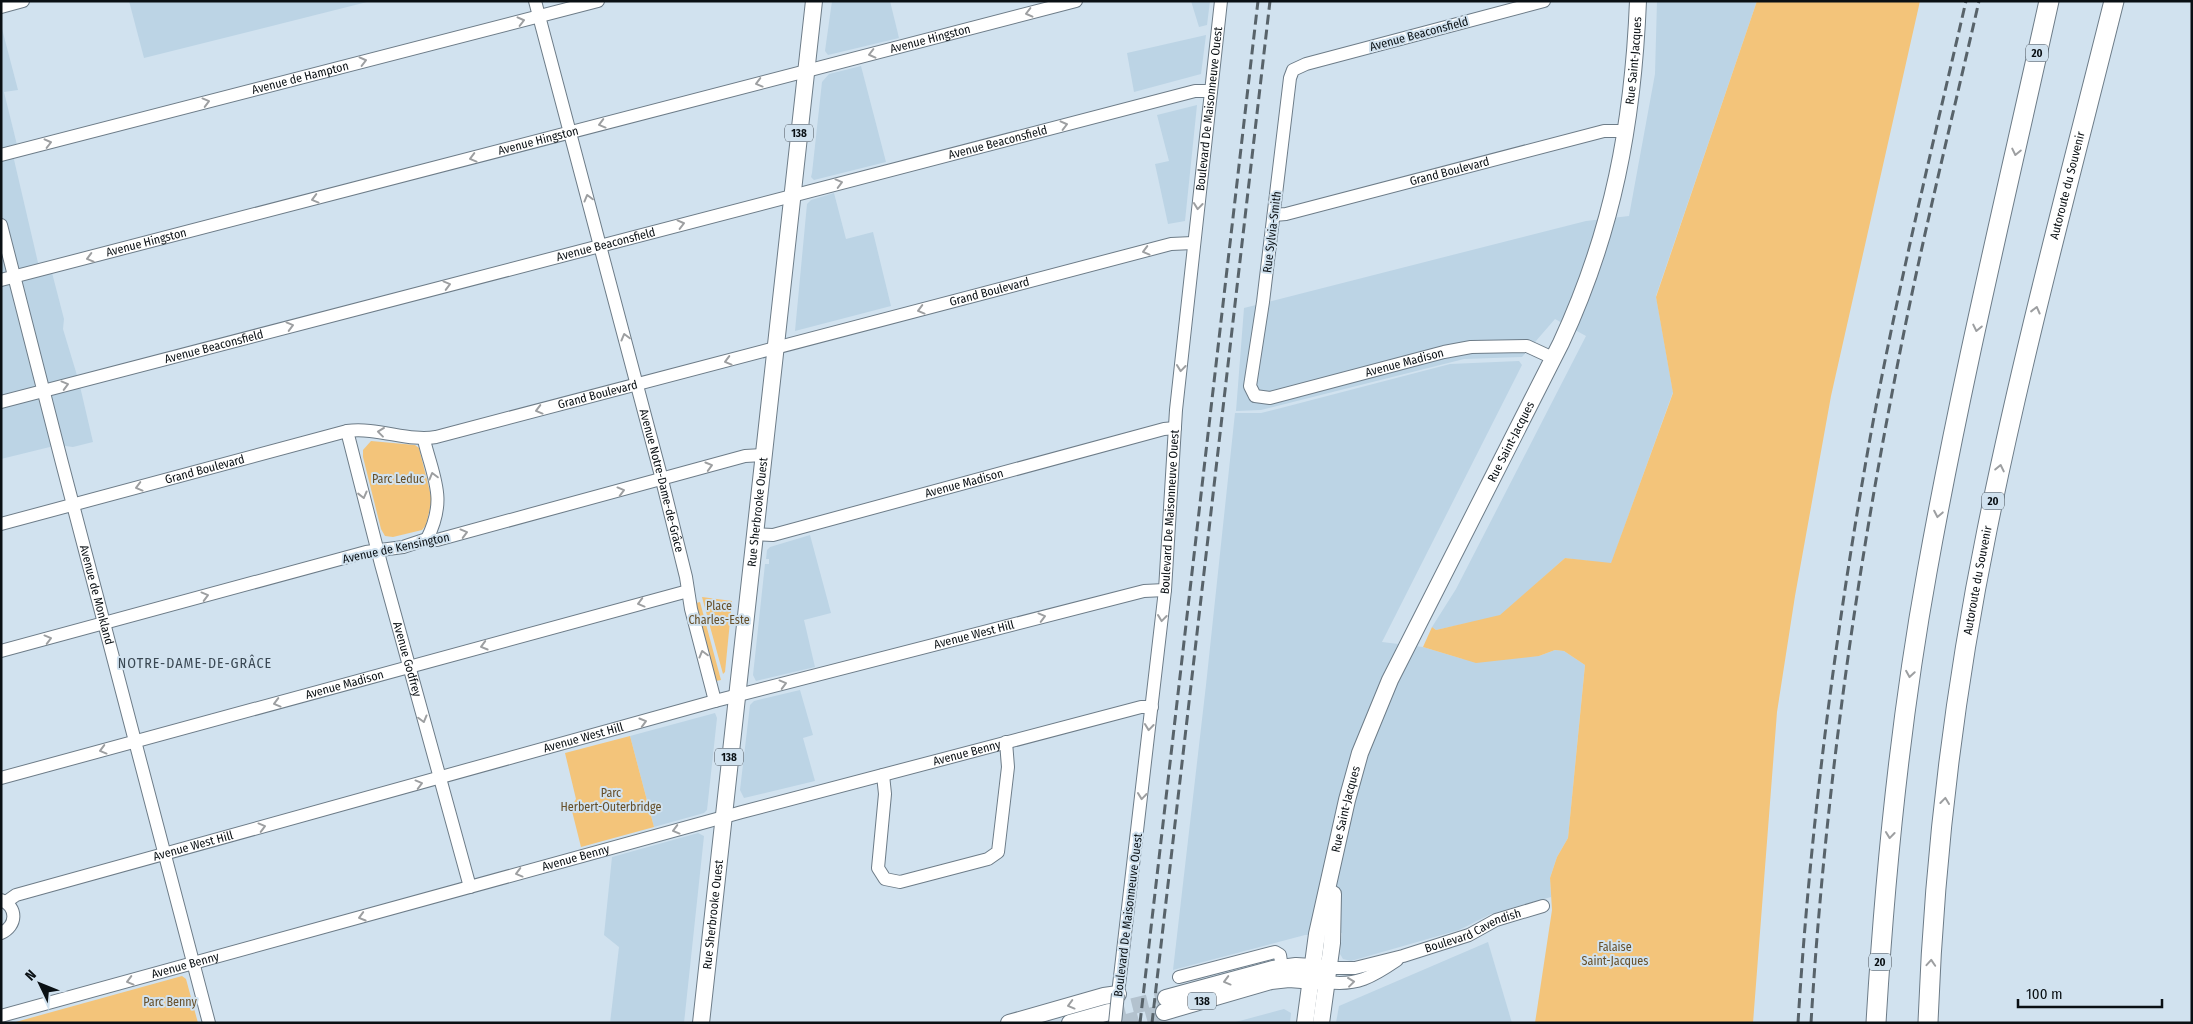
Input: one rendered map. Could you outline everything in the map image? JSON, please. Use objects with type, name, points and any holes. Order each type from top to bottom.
[{"type":"highway","name":"20","points":[[1876,1023],[1890,841],[1907,696],[1923,591],[1947,466],[2049,1]]},
{"type":"highway","name":"Autoroute du Souvenir","points":[[1928,1019],[1936,893],[1945,803],[1958,701],[1981,561],[2024,362],[2114,1]]},
{"type":"main road","name":"Rue Sherbrooke Ouest","points":[[701,1023],[722,817],[814,1]]},
{"type":"main road","name":"Rue Saint-Jacques","points":[[1321,1023],[1317,934],[1351,784],[1378,706],[1553,358],[1582,296],[1602,242],[1616,189],[1626,131],[1635,65],[1638,1]]},
{"type":"main road","name":"Boulevard Cavendish","points":[[1282,968],[1320,974],[1271,981],[1165,1005],[1282,968]]},
{"type":"main road","name":"Rue Saint-Jacques","points":[[1305,1023],[1320,974]]},
{"type":"main road","points":[[1009,1023],[1104,996],[1118,994]]},
{"type":"main road","points":[[1070,1023],[1112,1017]]},
{"type":"street","points":[[1,7],[24,1]]},
{"type":"street","name":"Avenue Notre-Dame-de-Grâce","points":[[535,1],[662,479],[691,609],[715,701]]},
{"type":"street","name":"Avenue de Hampton","points":[[1,155],[598,1]]},
{"type":"street","name":"Avenue Hingston","points":[[8,279],[1076,1]]},
{"type":"street","name":"Boulevard De Maisonneuve Ouest","points":[[1112,1017],[1118,994],[1165,590],[1175,428],[1193,244],[1221,1]]},
{"type":"street","name":"Avenue Beaconsfield","points":[[1295,67],[1544,1]]},
{"type":"street","name":"Rue Sylvia-Smith","points":[[1255,396],[1250,382],[1263,302],[1290,78],[1295,67]]},
{"type":"street","name":"Avenue Beaconsfield","points":[[1,402],[1195,91],[1211,91]]},
{"type":"street","name":"Grand Boulevard","points":[[1274,215],[1288,214],[1604,131],[1626,131]]},
{"type":"street","name":"Avenue de Monkland","points":[[1,225],[8,279],[43,392],[210,1023]]},
{"type":"street","name":"Grand Boulevard","points":[[1,524],[347,431],[359,429],[381,431],[424,440],[1171,244],[1193,244]]},
{"type":"street","name":"Avenue Madison","points":[[1255,396],[1263,398],[1274,397],[1463,348],[1527,346],[1553,358]]},
{"type":"street","name":"Avenue Madison","points":[[755,534],[773,535],[1175,428]]},
{"type":"street","name":"Avenue Godfrey","points":[[347,431],[377,550],[470,887]]},
{"type":"street","points":[[424,440],[439,496],[435,520],[426,539]]},
{"type":"street","name":"Avenue de Kensington","points":[[1,652],[377,550],[403,547],[426,539],[437,540],[745,456],[763,455]]},
{"type":"street","name":"Avenue Madison","points":[[1,778],[688,590]]},
{"type":"street","name":"Avenue West Hill","points":[[1,933],[11,927],[13,922],[13,911],[3,901],[16,894],[715,701],[1144,591],[1165,590]]},
{"type":"street","name":"Avenue Benny","points":[[1,1016],[722,817],[1141,707],[1152,707]]},
{"type":"street","points":[[883,775],[885,794],[878,868],[884,879],[900,882],[988,859],[998,852],[1008,767],[1006,742]]},
{"type":"street","name":"Boulevard Cavendish","points":[[1320,974],[1355,968],[1403,956],[1469,935],[1496,920],[1544,906]]},
{"type":"street","points":[[1178,977],[1275,952],[1280,955],[1282,968]]},
{"type":"shaded area","points":[[129,1],[371,1],[144,58]]},
{"type":"shaded area","points":[[832,1],[890,1],[899,38],[828,55],[825,51]]},
{"type":"shaded area","points":[[1191,1],[1210,1],[1207,25],[1199,27]]},
{"type":"shaded area","points":[[1657,1],[1757,1],[1656,296],[1673,392],[1611,564],[1565,558],[1500,616],[1436,630],[1432,627],[1456,589],[1586,336],[1555,319],[1522,357],[1464,359],[1261,410],[1236,411],[1244,308],[1586,221],[1629,216],[1655,74]]},
{"type":"shaded area","points":[[1,25],[18,90],[4,92],[18,149],[12,151],[39,267],[50,265],[64,319],[63,329],[79,382],[93,442],[73,447],[58,445],[1,459]]},
{"type":"shaded area","points":[[1206,35],[1201,74],[1134,92],[1127,53]]},
{"type":"shaded area","points":[[861,66],[886,162],[814,180],[811,177],[822,82],[829,74]]},
{"type":"shaded area","points":[[1197,105],[1185,221],[1168,224],[1155,164],[1169,161],[1157,115]]},
{"type":"shaded area","points":[[834,193],[846,239],[873,232],[891,306],[795,331],[807,204],[811,200]]},
{"type":"shaded area","points":[[1519,361],[1522,365],[1382,642],[1423,647],[1463,659],[1539,656],[1555,650],[1564,651],[1585,665],[1568,838],[1557,857],[1550,878],[1551,897],[1491,914],[1459,930],[1351,961],[1343,959],[1340,954],[1342,933],[1305,935],[1173,970],[1235,413],[1261,413],[1450,364]]},
{"type":"shaded area","points":[[810,535],[831,613],[804,620],[815,667],[756,681],[753,675],[765,564],[769,564],[769,559],[766,559],[767,550],[770,547]]},
{"type":"shaded area","points":[[800,690],[813,735],[803,738],[815,781],[744,798],[740,790],[750,705],[754,701]]},
{"type":"shaded area","points":[[715,713],[717,718],[707,810],[704,813],[654,827],[630,736]]},
{"type":"shaded area","points":[[698,833],[704,836],[684,1023],[610,1023],[619,947],[604,935],[612,857]]},
{"type":"shaded area","points":[[1488,942],[1512,1023],[1336,1023],[1339,1006]]},
{"type":"shaded area","points":[[1284,1009],[1291,1013],[1290,1023],[1232,1023]]},
{"type":"green space","name":"Falaise Saint-Jacques","points":[[1757,1],[1920,1],[1831,396],[1795,596],[1777,712],[1753,1023],[1535,1023],[1552,910],[1550,878],[1557,857],[1568,838],[1585,665],[1564,651],[1555,650],[1539,656],[1476,663],[1423,647],[1432,627],[1436,630],[1500,615],[1565,558],[1611,563],[1673,393],[1656,297]]},
{"type":"green space","name":"Parc Leduc","points":[[371,441],[415,445],[419,448],[432,500],[426,525],[422,530],[393,537],[385,536],[381,529],[363,457],[363,450]]},
{"type":"green space","name":"Place Charles-Este","points":[[702,597],[732,601],[725,672],[723,674]]},
{"type":"green space","points":[[700,602],[721,680],[716,681],[696,603]]},
{"type":"green space","name":"Parc Herbert-Outerbridge","points":[[630,736],[654,827],[581,847],[571,807],[576,799],[565,753]]},
{"type":"green space","name":"Parc Benny","points":[[182,976],[186,979],[198,1023],[12,1023]]},
{"type":"tunnel","points":[[1109,1012],[1166,998]]},
{"type":"tunnel","points":[[1123,1023],[1164,1012]]},
{"type":"railway","points":[[1140,1023],[1258,1]]},
{"type":"railway","points":[[1152,1023],[1270,1]]},
{"type":"railway","points":[[1798,1023],[1809,878],[1825,732],[1845,588],[1869,444],[1891,333],[1966,1]]},
{"type":"railway","points":[[1811,1023],[1832,782],[1853,622],[1879,462],[1913,287],[1979,1]]},
{"type":"district","name":"NOTRE-DAME-DE-GRÂCE","points":[[195,663]]}]
